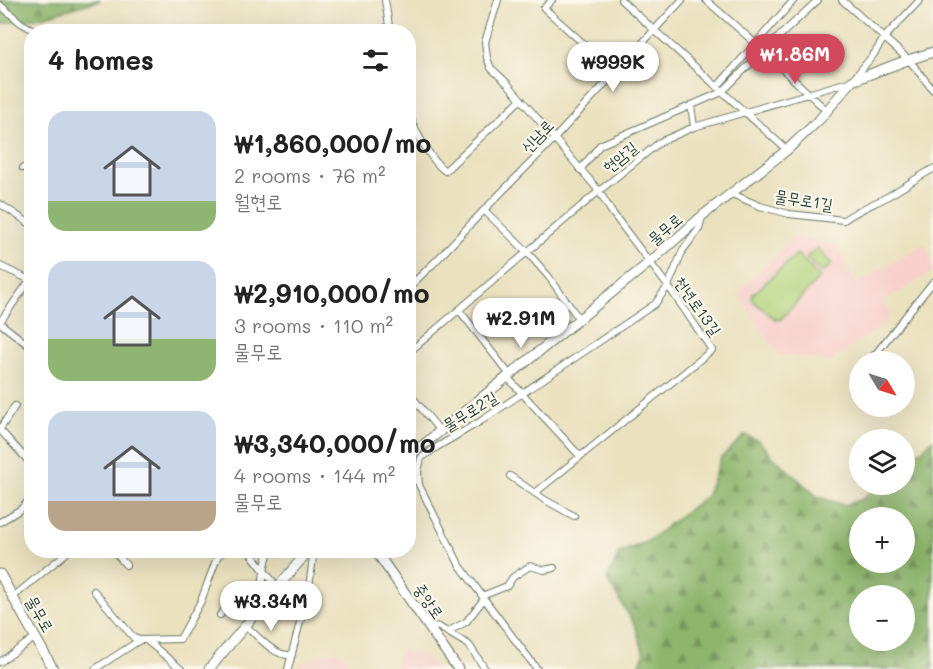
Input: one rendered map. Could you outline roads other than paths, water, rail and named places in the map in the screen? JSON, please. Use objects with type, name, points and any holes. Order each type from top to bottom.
[{"type":"main road","points":[[852,81],[933,52]]},
{"type":"main road","name":"물무로","points":[[416,450],[650,262],[702,216],[787,150],[828,111],[852,81]]},
{"type":"main road","points":[[209,669],[305,558]]},
{"type":"main road","name":"중앙로","points":[[381,558],[458,669]]},
{"type":"main road","name":"물무로","points":[[0,574],[53,669]]},
{"type":"street","points":[[385,0],[389,24]]},
{"type":"street","name":"천년로13길","points":[[498,0],[485,42],[491,68],[508,84],[599,191],[610,211],[668,286],[712,350],[535,493]]},
{"type":"street","points":[[552,0],[544,8],[616,73]]},
{"type":"street","points":[[621,0],[787,150]]},
{"type":"street","name":"신남로","points":[[416,280],[554,139],[682,0]]},
{"type":"street","points":[[706,0],[828,111]]},
{"type":"street","points":[[719,90],[755,43],[794,0]]},
{"type":"street","points":[[580,170],[600,145],[691,105],[719,90],[818,0]]},
{"type":"street","points":[[842,0],[909,60],[933,90]]},
{"type":"street","name":"물무로","points":[[852,81],[884,38],[920,0]]},
{"type":"street","points":[[0,5],[24,25]]},
{"type":"street","name":"현암길","points":[[416,346],[660,142],[694,128],[852,81]]},
{"type":"street","points":[[416,130],[439,166],[445,171],[521,99]]},
{"type":"street","points":[[691,105],[694,128]]},
{"type":"street","name":"물무로1길","points":[[732,194],[760,206],[789,214],[844,220],[933,169]]},
{"type":"street","points":[[1,206],[24,220]]},
{"type":"street","points":[[484,210],[549,277],[579,320]]},
{"type":"street","name":"물무로2길","points":[[418,480],[421,458],[481,421],[655,304],[668,286],[683,250],[699,229],[702,216]]},
{"type":"street","points":[[0,266],[24,276]]},
{"type":"street","points":[[878,351],[933,282]]},
{"type":"street","points":[[24,289],[0,322],[24,342]]},
{"type":"street","points":[[459,310],[522,393],[580,456]]},
{"type":"street","points":[[416,402],[440,431]]},
{"type":"street","points":[[15,406],[0,429],[24,456]]},
{"type":"street","points":[[510,476],[574,516]]},
{"type":"street","points":[[418,480],[418,485],[459,564],[537,669]]},
{"type":"street","points":[[0,522],[24,505]]},
{"type":"street","points":[[13,597],[60,558]]},
{"type":"street","points":[[120,558],[126,565]]},
{"type":"street","points":[[94,591],[134,638],[143,640],[180,639],[201,600],[217,558]]},
{"type":"street","points":[[254,558],[278,588]]},
{"type":"street","points":[[220,615],[227,607],[251,596],[262,587],[267,558]]},
{"type":"street","points":[[288,669],[309,587],[311,558]]},
{"type":"street","points":[[447,632],[466,622],[483,598],[507,586],[513,577],[530,566],[544,570],[554,568]]},
{"type":"street","points":[[427,625],[439,627],[470,645],[485,669]]},
{"type":"street","points":[[246,626],[273,650],[286,656],[292,655]]},
{"type":"street","points":[[0,662],[36,637]]},
{"type":"street","points":[[95,669],[143,640]]},
{"type":"street","points":[[143,640],[181,669]]}]
